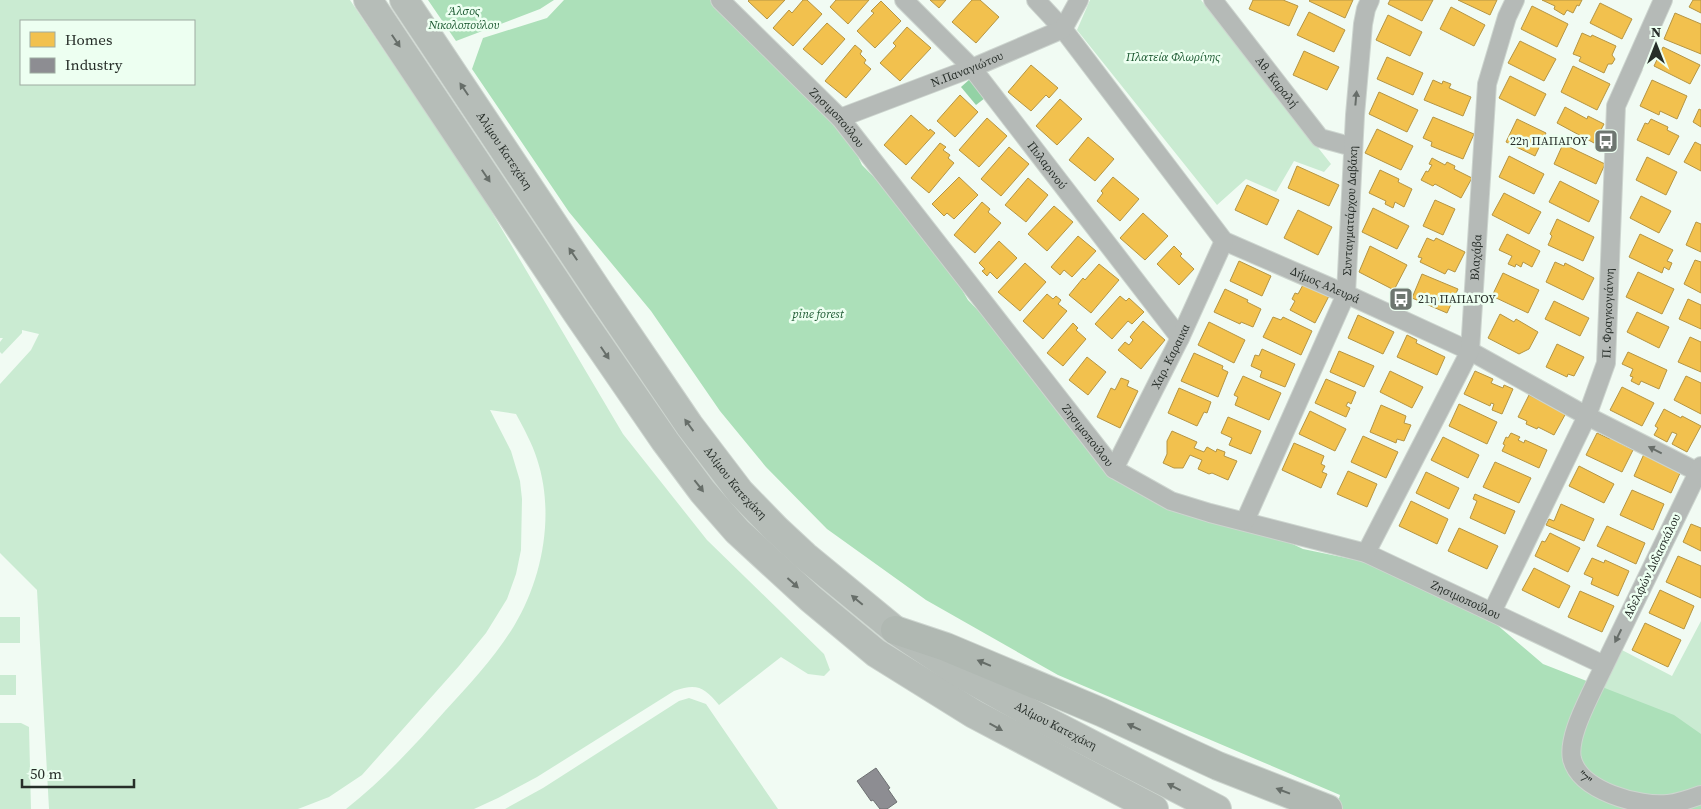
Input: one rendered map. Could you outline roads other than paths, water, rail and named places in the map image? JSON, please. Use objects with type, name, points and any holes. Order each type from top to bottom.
[{"type":"highway","points":[[895,630],[946,647],[1101,712],[1218,766],[1328,809]]},
{"type":"main road","points":[[368,0],[665,441],[736,531],[811,599],[876,653],[974,714],[1154,809]]},
{"type":"main road","name":"Αλίμου Κατεχάκη","points":[[404,0],[605,303],[689,425],[740,492],[805,556],[895,630],[958,672],[1025,710],[1217,809]]},
{"type":"street","name":"Ζησιμοπούλου","points":[[720,0],[840,118],[1114,469],[1171,500],[1210,513],[1366,553],[1604,666]]},
{"type":"street","name":"Πυλαρινού","points":[[904,0],[972,68],[1180,338]]},
{"type":"street","name":"Δήμος Αλευρά","points":[[1036,0],[1063,28],[1224,241],[1470,351],[1587,416],[1700,469]]},
{"type":"street","points":[[1063,28],[1079,0]]},
{"type":"street","name":"Συνταγματάρχου Δαβάκη","points":[[1245,521],[1346,294],[1353,147],[1363,24],[1366,8],[1370,0]]},
{"type":"street","name":"Βλαχάβα","points":[[1366,553],[1470,351],[1487,84],[1507,17],[1515,0]]},
{"type":"street","name":"Π. Φραγκογιάννη","points":[[1492,612],[1587,416],[1606,363],[1616,106],[1662,0]]},
{"type":"street","name":"Αθ. Καραλή","points":[[1215,1],[1320,138],[1353,147]]},
{"type":"street","name":"Ν.Παναγιώτου","points":[[840,118],[972,68],[1063,28]]},
{"type":"street","name":"Χαρ. Καραικα","points":[[1114,469],[1180,338],[1224,241]]},
{"type":"street","name":"Αδελφών Διδασκάλου","points":[[1604,666],[1700,469]]},
{"type":"street","name":"\"7\"","points":[[1604,666],[1582,714],[1573,740],[1572,759],[1580,775],[1593,786],[1618,797],[1646,803],[1667,804],[1701,795]]},
{"type":"place","name":"22η ΠΑΠΑΓΟΥ","points":[[1606,141]]},
{"type":"place","name":"21η ΠΑΠΑΓΟΥ","points":[[1401,299]]},
{"type":"park label","name":"Άλσος Νικολοπούλου","points":[[464,18]]},
{"type":"park label","name":"Πλατεία Φλωρίνης","points":[[1173,57]]},
{"type":"park label","name":"pine forest","points":[[818,314]]}]
